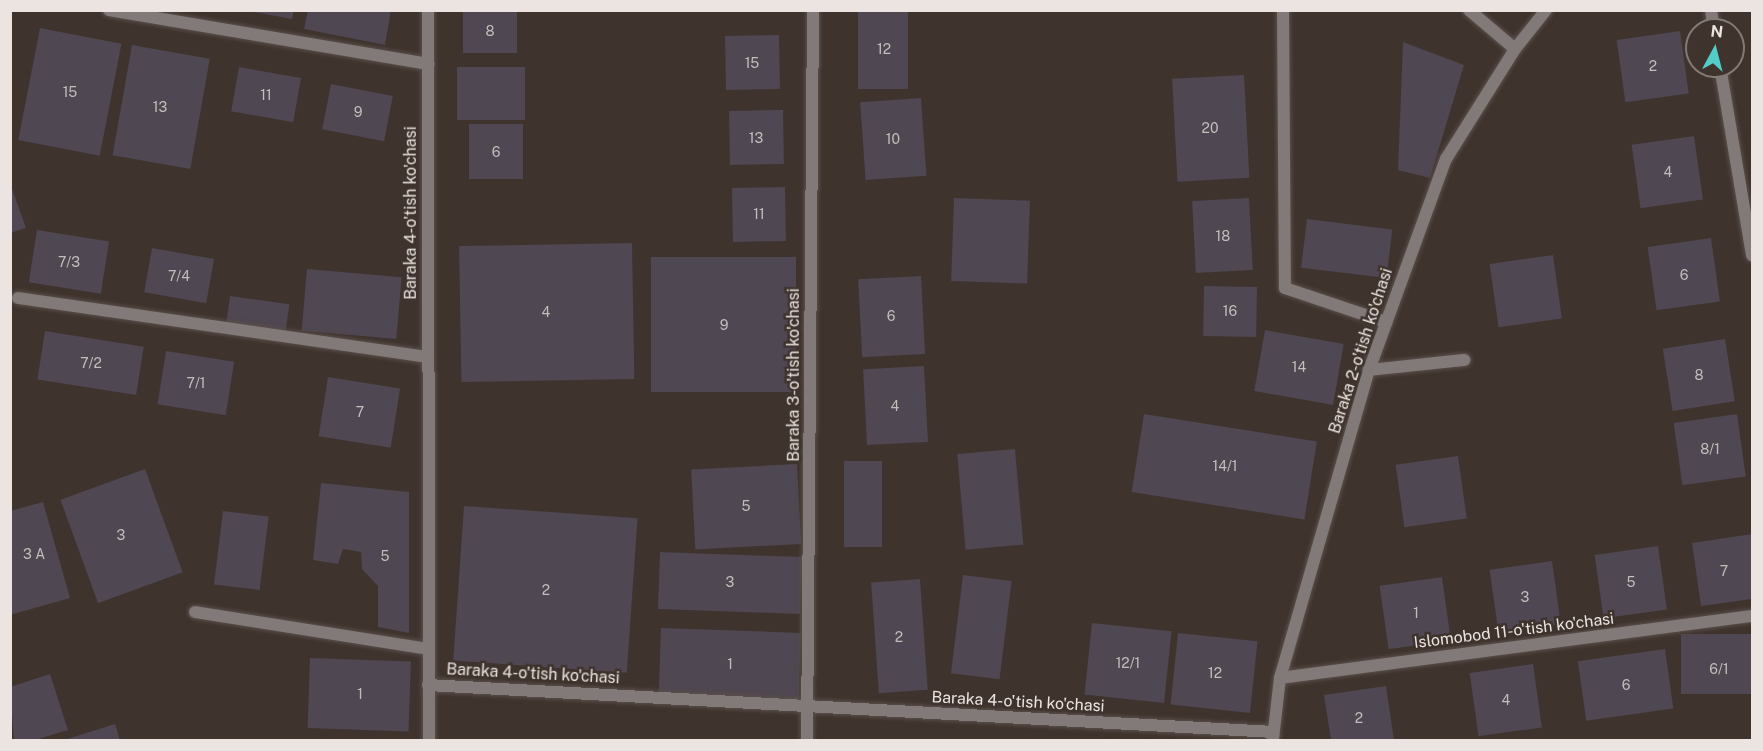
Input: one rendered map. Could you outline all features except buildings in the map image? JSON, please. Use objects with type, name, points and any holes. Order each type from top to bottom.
[{"type":"street","points":[[109,10],[428,64]]},
{"type":"street","name":"Baraka 4-o'tish ko'chasi","points":[[428,10],[428,685],[807,706],[1273,736]]},
{"type":"street","name":"Baraka 3-o'tish ko'chasi","points":[[807,741],[813,10]]},
{"type":"street","points":[[1283,10],[1286,288],[1386,322]]},
{"type":"street","points":[[1469,10],[1515,50]]},
{"type":"street","name":"Baraka 2-o'tish ko'chasi","points":[[1273,736],[1280,678],[1369,370],[1446,159],[1515,50],[1546,10]]},
{"type":"street","points":[[1722,78],[1752,255]]},
{"type":"street","points":[[18,298],[428,357]]},
{"type":"street","points":[[1369,370],[1464,360]]},
{"type":"street","points":[[195,612],[428,649]]},
{"type":"street","name":"Islomobod 11-o'tish ko'chasi","points":[[1280,678],[1752,616]]},
{"type":"street","points":[[428,685],[429,741]]}]
